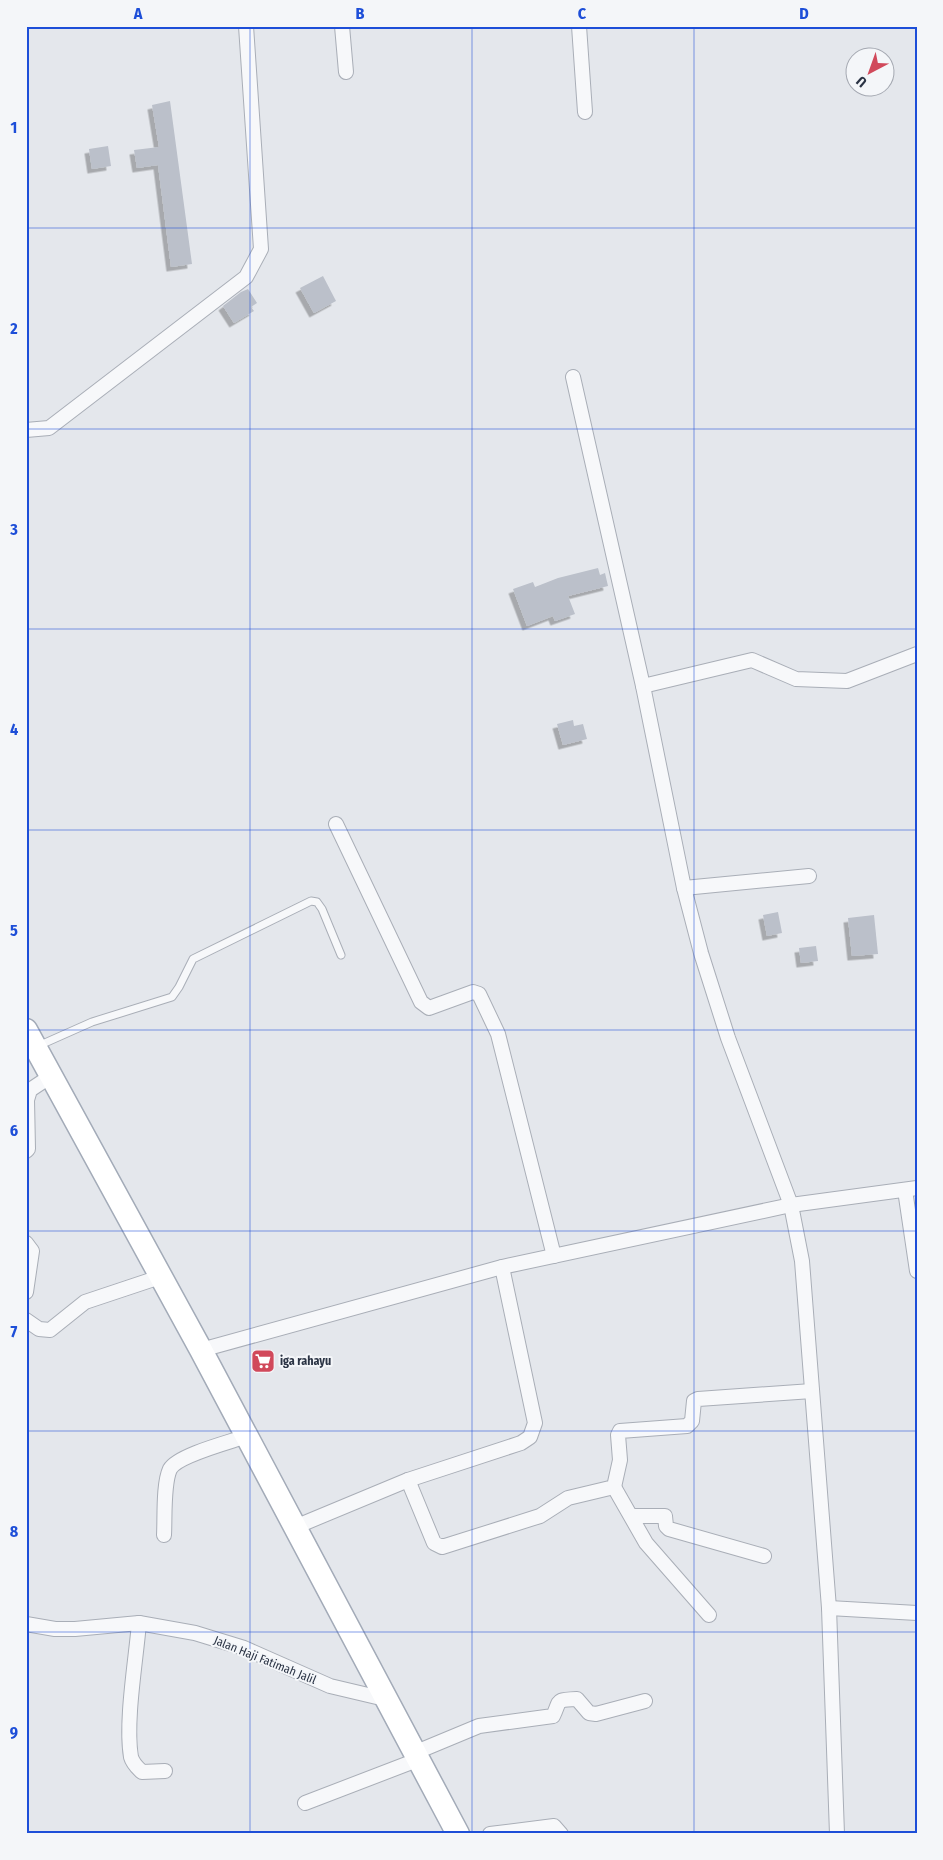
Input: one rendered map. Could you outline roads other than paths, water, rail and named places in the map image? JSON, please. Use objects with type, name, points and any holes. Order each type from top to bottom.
[{"type":"main road","points":[[31,1039],[160,1277],[202,1350],[415,1757],[458,1834]]},
{"type":"street","points":[[26,430],[49,428],[246,277],[261,249],[246,26]]},
{"type":"street","points":[[342,26],[346,72]]},
{"type":"street","points":[[580,26],[585,112]]},
{"type":"street","points":[[573,377],[643,686],[684,888],[701,953],[728,1038],[791,1205],[802,1261],[829,1608],[837,1834]]},
{"type":"street","points":[[643,686],[752,660],[796,679],[847,681],[917,654]]},
{"type":"street","points":[[336,824],[421,1002],[430,1008],[473,992],[479,994],[498,1034],[554,1256]]},
{"type":"street","points":[[684,888],[809,876]]},
{"type":"street","points":[[26,1151],[28,1149],[27,1100],[30,1090],[51,1076]]},
{"type":"street","points":[[202,1350],[502,1267],[791,1205],[911,1189],[917,1271]]},
{"type":"street","points":[[26,1243],[32,1251],[26,1292]]},
{"type":"street","points":[[295,1527],[408,1480],[521,1443],[534,1431],[535,1423],[502,1267]]},
{"type":"street","points":[[26,1320],[39,1330],[50,1330],[86,1302],[160,1277]]},
{"type":"street","points":[[709,1614],[646,1543],[614,1487],[620,1460],[618,1435],[620,1431],[687,1426],[692,1421],[694,1401],[698,1399],[812,1391]]},
{"type":"street","points":[[164,1535],[168,1476],[174,1464],[184,1458],[247,1436]]},
{"type":"street","points":[[408,1480],[434,1543],[440,1547],[540,1516],[568,1498],[614,1487]]},
{"type":"street","points":[[632,1516],[665,1516],[666,1526],[669,1530],[764,1556]]},
{"type":"street","points":[[829,1608],[917,1614]]},
{"type":"street","points":[[139,1623],[130,1724],[131,1756],[134,1764],[142,1772],[165,1772]]},
{"type":"street","name":"Jalan Haji Fatimah Jalil","points":[[26,1624],[55,1629],[75,1629],[139,1623],[195,1633],[220,1640],[330,1686],[385,1699]]},
{"type":"street","points":[[305,1803],[415,1757],[479,1726],[553,1716],[555,1704],[559,1701],[577,1699],[589,1713],[596,1714],[645,1701]]},
{"type":"street","points":[[490,1834],[554,1826],[561,1834]]},
{"type":"lane","points":[[31,1039],[172,997],[193,959],[311,901],[317,902],[322,909],[341,955]]},
{"type":"place","name":"iga rahayu","points":[[263,1361]]}]
